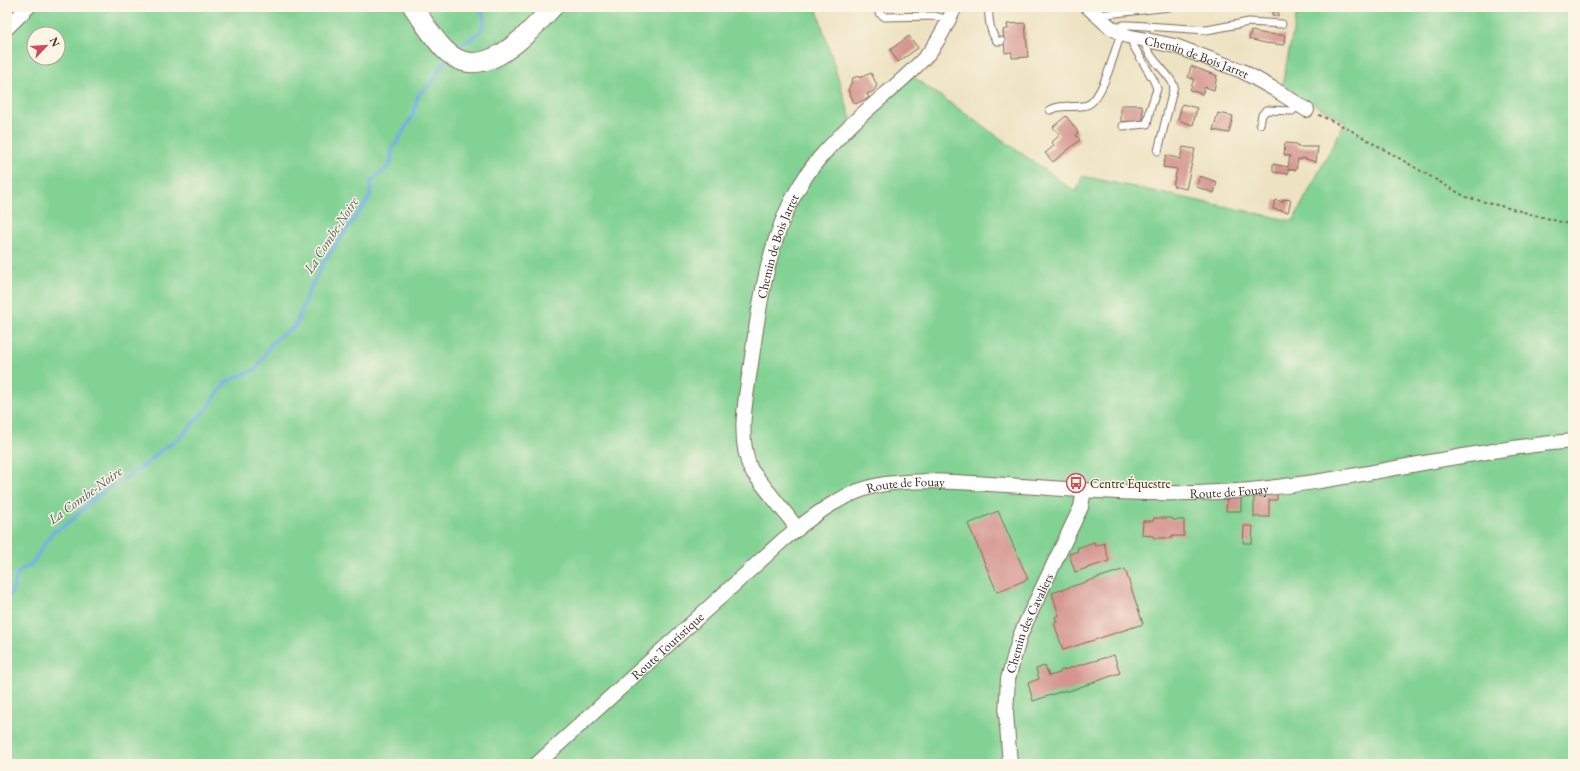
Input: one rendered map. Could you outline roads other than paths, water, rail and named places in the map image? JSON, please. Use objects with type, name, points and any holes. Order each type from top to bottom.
[{"type":"main road","points":[[413,7],[444,50],[459,60],[474,62],[490,59],[505,53],[519,42],[553,7]]},
{"type":"street","points":[[7,28],[28,7]]},
{"type":"street","name":"Chemin de Bois Jarret","points":[[798,528],[751,470],[746,459],[744,445],[744,424],[749,378],[764,282],[784,219],[806,175],[854,122],[928,54],[939,38],[955,7]]},
{"type":"street","name":"Chemin de Bois Jarret","points":[[1092,11],[1129,35],[1175,46],[1242,71],[1274,89],[1303,108]]},
{"type":"street","name":"Route de Fouay","points":[[798,528],[846,496],[864,489],[884,484],[924,482],[970,483],[1084,490],[1219,492],[1296,484],[1528,446],[1573,441]]},
{"type":"street","name":"Chemin des Cavaliers","points":[[1010,764],[1006,713],[1010,672],[1020,636],[1081,507],[1084,490]]},
{"type":"street","name":"Route Touristique","points":[[537,764],[798,528]]},
{"type":"lane","points":[[878,7],[879,13],[885,17],[935,16],[949,20]]},
{"type":"lane","points":[[989,7],[994,37],[997,41],[1001,41]]},
{"type":"lane","points":[[1092,11],[1170,7]]},
{"type":"lane","points":[[1123,126],[1147,124],[1157,89],[1123,25],[1207,30],[1249,22],[1282,24]]},
{"type":"lane","points":[[1050,110],[1060,105],[1086,105],[1096,99],[1129,35]]},
{"type":"lane","points":[[1129,35],[1146,49],[1170,78],[1174,86],[1158,151]]},
{"type":"lane","points":[[1260,124],[1262,114],[1266,110],[1292,111],[1303,108]]},
{"type":"waterway","name":"La Combe-Noire","points":[[455,49],[474,37],[483,28],[483,15],[479,7]]},
{"type":"waterway","name":"La Combe-Noire","points":[[7,597],[11,594],[17,575],[21,570],[31,565],[51,534],[71,521],[96,497],[142,468],[160,451],[180,438],[206,409],[226,382],[256,369],[272,343],[284,333],[295,327],[309,291],[325,260],[370,197],[371,181],[390,166],[392,150],[413,115],[418,95],[432,82],[445,61]]},
{"type":"place","name":"Centre Équestre","points":[[1076,483]]}]
